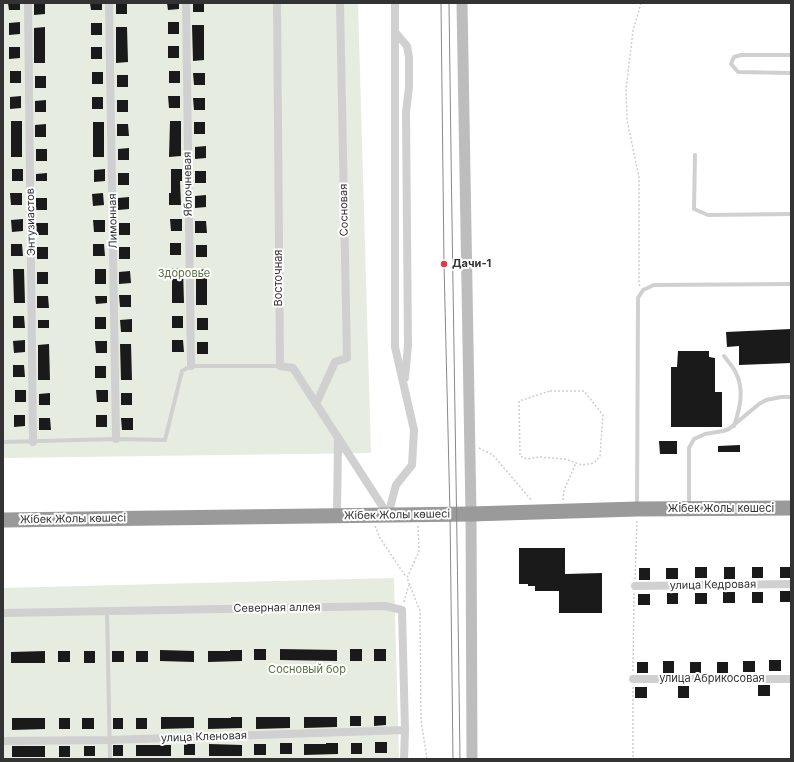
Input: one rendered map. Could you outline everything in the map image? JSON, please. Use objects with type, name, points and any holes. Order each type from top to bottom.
[{"type":"highway","name":"Жібек Жолы көшесі","points":[[3,520],[471,514],[637,509],[791,508]]},
{"type":"street","name":"Энтузиастов","points":[[28,3],[34,442]]},
{"type":"street","name":"Лимонная","points":[[109,3],[116,439]]},
{"type":"street","name":"Яблочневая","points":[[186,3],[191,366]]},
{"type":"street","name":"Восточная","points":[[277,3],[280,366]]},
{"type":"street","name":"Сосновая","points":[[316,404],[335,362],[347,358],[340,3]]},
{"type":"street","points":[[381,515],[396,485],[412,465],[414,430],[395,347],[394,3]]},
{"type":"street","points":[[462,3],[471,514],[472,759]]},
{"type":"street","points":[[395,32],[407,46],[409,57],[406,112],[408,345],[404,386]]},
{"type":"street","points":[[280,366],[293,368],[338,439],[381,515]]},
{"type":"street","points":[[337,516],[338,439]]},
{"type":"street","name":"улица Кедровая","points":[[634,586],[791,584]]},
{"type":"street","name":"Северная аллея","points":[[3,613],[385,606],[402,610]]},
{"type":"street","points":[[402,610],[404,759]]},
{"type":"street","name":"улица Абрикосовая","points":[[633,679],[791,679]]},
{"type":"street","name":"улица Кленовая","points":[[3,741],[110,740],[404,730]]},
{"type":"lane","points":[[791,55],[741,55],[734,57],[731,64],[738,72],[791,73]]},
{"type":"lane","points":[[695,155],[694,209],[708,215],[791,214]]},
{"type":"lane","points":[[637,509],[638,298],[642,290],[654,285],[791,284]]},
{"type":"lane","points":[[724,356],[735,371],[740,384],[740,405],[734,426]]},
{"type":"lane","points":[[3,442],[116,439],[165,440],[182,371],[191,366],[280,366]]},
{"type":"lane","points":[[689,509],[689,448],[694,439],[705,434],[723,431],[734,426],[759,404],[766,400],[780,397],[791,397]]},
{"type":"lane","points":[[107,611],[110,759]]},
{"type":"path","points":[[641,3],[633,31],[626,89],[627,120],[639,177],[639,284],[642,290]]},
{"type":"path","points":[[550,391],[584,391],[603,415],[600,456],[594,462],[582,465],[576,463],[565,458],[539,457],[527,459],[520,456],[519,402],[550,391]]},
{"type":"path","points":[[470,443],[493,455],[541,512]]},
{"type":"path","points":[[561,511],[564,490],[576,463]]},
{"type":"path","points":[[633,759],[634,586],[637,509]]},
{"type":"path","points":[[402,610],[409,586],[407,578],[418,551],[418,514]]},
{"type":"path","points":[[381,515],[374,522],[380,538],[407,578],[420,610],[421,720],[427,759]]},
{"type":"green space","name":"Здоровье","points":[[3,3],[358,3],[371,453],[3,458]]},
{"type":"green space","name":"Сосновый бор","points":[[394,578],[399,759],[3,759],[3,588]]},
{"type":"building","points":[[8,3],[20,3],[20,10],[9,10]]},
{"type":"building","points":[[34,3],[45,3],[45,14],[34,15]]},
{"type":"building","points":[[90,3],[102,3],[102,10],[91,10]]},
{"type":"building","points":[[116,3],[127,3],[127,14],[116,14]]},
{"type":"building","points":[[167,3],[179,3],[179,9],[168,10]]},
{"type":"building","points":[[193,3],[204,3],[204,12],[193,12]]},
{"type":"building","points":[[20,22],[20,34],[9,35],[9,23]]},
{"type":"building","points":[[168,22],[179,22],[179,34],[168,34]]},
{"type":"building","points":[[91,23],[102,23],[102,35],[91,35]]},
{"type":"building","points":[[192,25],[204,25],[204,60],[193,61]]},
{"type":"building","points":[[45,27],[45,63],[34,63],[34,28]]},
{"type":"building","points":[[116,27],[127,27],[128,62],[116,63]]},
{"type":"building","points":[[168,46],[179,46],[179,58],[168,58]]},
{"type":"building","points":[[9,47],[20,47],[20,58],[9,59]]},
{"type":"building","points":[[91,47],[102,47],[102,59],[91,59]]},
{"type":"building","points":[[10,71],[21,71],[21,83],[10,83]]},
{"type":"building","points":[[169,71],[180,71],[180,83],[169,83]]},
{"type":"building","points":[[92,72],[103,72],[103,84],[92,84]]},
{"type":"building","points":[[193,73],[205,73],[205,85],[194,85]]},
{"type":"building","points":[[117,75],[128,75],[128,87],[117,87]]},
{"type":"building","points":[[35,76],[46,76],[46,88],[35,88]]},
{"type":"building","points":[[21,96],[21,108],[10,109],[10,97]]},
{"type":"building","points":[[168,96],[180,96],[180,108],[169,108]]},
{"type":"building","points":[[92,97],[103,97],[103,109],[92,109]]},
{"type":"building","points":[[193,98],[205,98],[205,110],[194,110]]},
{"type":"building","points":[[46,100],[46,112],[35,112],[35,101]]},
{"type":"building","points":[[117,100],[128,100],[128,112],[117,112]]},
{"type":"building","points":[[11,121],[22,121],[22,157],[11,157]]},
{"type":"building","points":[[170,121],[181,121],[181,156],[169,157]]},
{"type":"building","points":[[93,122],[104,122],[104,157],[93,157]]},
{"type":"building","points":[[194,122],[205,122],[205,134],[194,134]]},
{"type":"building","points":[[46,124],[46,137],[35,137],[35,125]]},
{"type":"building","points":[[117,124],[128,124],[129,136],[117,136]]},
{"type":"building","points":[[206,146],[206,158],[195,159],[195,147]]},
{"type":"building","points":[[129,148],[129,160],[118,160],[118,149]]},
{"type":"building","points":[[36,149],[47,149],[47,161],[36,161]]},
{"type":"building","points":[[12,169],[23,169],[23,181],[12,181]]},
{"type":"building","points":[[105,169],[105,181],[94,182],[94,170]]},
{"type":"building","points":[[171,169],[182,169],[182,181],[180,181],[181,205],[169,205],[169,193],[171,193]]},
{"type":"building","points":[[195,171],[206,171],[206,183],[195,183]]},
{"type":"building","points":[[47,173],[47,181],[36,181],[36,174]]},
{"type":"building","points":[[118,173],[129,173],[129,185],[118,185]]},
{"type":"building","points":[[10,193],[22,193],[22,205],[11,205]]},
{"type":"building","points":[[103,193],[104,205],[93,206],[92,194]]},
{"type":"building","points":[[206,195],[206,207],[195,208],[195,196]]},
{"type":"building","points":[[129,197],[129,209],[118,210],[118,198]]},
{"type":"building","points":[[36,198],[47,198],[47,210],[36,210]]},
{"type":"building","points":[[23,219],[23,231],[12,232],[11,220]]},
{"type":"building","points":[[170,219],[182,219],[182,231],[171,231]]},
{"type":"building","points":[[93,220],[105,220],[105,232],[94,232]]},
{"type":"building","points":[[195,221],[206,221],[207,233],[195,233]]},
{"type":"building","points":[[36,223],[48,223],[48,235],[37,235]]},
{"type":"building","points":[[119,223],[130,223],[130,235],[119,235]]},
{"type":"building","points":[[170,243],[181,243],[181,255],[170,255]]},
{"type":"building","points":[[11,244],[22,244],[23,256],[11,256]]},
{"type":"building","points":[[93,244],[104,244],[105,256],[93,256]]},
{"type":"building","points":[[196,245],[207,245],[207,257],[196,257]]},
{"type":"building","points":[[37,247],[48,247],[48,259],[37,259]]},
{"type":"building","points":[[119,247],[130,247],[130,259],[119,259]]},
{"type":"building","points":[[172,268],[183,268],[184,303],[172,303]]},
{"type":"building","points":[[13,269],[24,269],[25,303],[14,303]]},
{"type":"building","points":[[95,269],[106,269],[106,284],[95,284]]},
{"type":"building","points":[[207,269],[207,305],[196,305],[196,270]]},
{"type":"building","points":[[130,271],[131,283],[119,284],[119,272]]},
{"type":"building","points":[[37,272],[48,272],[48,284],[37,284]]},
{"type":"building","points":[[119,295],[131,295],[131,307],[120,307]]},
{"type":"building","points":[[37,296],[48,296],[49,308],[37,308]]},
{"type":"building","points":[[95,296],[107,296],[107,303],[96,304]]},
{"type":"building","points":[[13,316],[24,316],[25,328],[13,328]]},
{"type":"building","points":[[172,316],[183,316],[183,328],[172,328]]},
{"type":"building","points":[[95,317],[106,317],[106,329],[95,329]]},
{"type":"building","points":[[197,318],[208,318],[208,330],[197,330]]},
{"type":"building","points":[[132,319],[132,332],[121,332],[120,320]]},
{"type":"building","points":[[38,320],[49,320],[49,328],[38,328]]},
{"type":"building","points":[[791,329],[791,363],[739,365],[739,346],[727,347],[726,332]]},
{"type":"building","points":[[25,340],[25,352],[14,353],[13,341]]},
{"type":"building","points":[[172,340],[183,340],[184,352],[172,352]]},
{"type":"building","points":[[95,341],[107,341],[107,353],[96,353]]},
{"type":"building","points":[[197,342],[208,342],[208,354],[197,354]]},
{"type":"building","points":[[49,344],[50,380],[38,380],[38,345]]},
{"type":"building","points":[[120,344],[131,344],[132,380],[121,380]]},
{"type":"building","points":[[678,351],[709,351],[709,357],[715,358],[715,392],[722,392],[722,427],[671,427],[671,367],[677,367]]},
{"type":"building","points":[[13,365],[24,365],[25,377],[13,377]]},
{"type":"building","points":[[95,366],[106,366],[106,378],[95,378]]},
{"type":"building","points":[[15,390],[26,390],[26,402],[15,402]]},
{"type":"building","points":[[96,390],[108,390],[108,402],[97,402]]},
{"type":"building","points":[[50,393],[50,405],[39,405],[39,394]]},
{"type":"building","points":[[121,393],[132,393],[132,405],[121,405]]},
{"type":"building","points":[[14,415],[25,415],[25,426],[14,427]]},
{"type":"building","points":[[96,415],[107,415],[107,427],[96,427]]},
{"type":"building","points":[[39,418],[50,418],[51,430],[39,430]]},
{"type":"building","points":[[121,418],[133,418],[133,430],[122,430]]},
{"type":"building","points":[[659,441],[677,441],[677,454],[660,454]]},
{"type":"building","points":[[740,445],[740,452],[718,452],[718,446]]},
{"type":"building","points":[[519,548],[565,548],[565,574],[602,573],[602,613],[559,613],[559,591],[535,591],[535,586],[519,584]]},
{"type":"building","points":[[695,567],[707,567],[707,578],[695,578]]},
{"type":"building","points":[[724,567],[735,567],[735,579],[724,579]]},
{"type":"building","points":[[752,567],[763,567],[763,578],[752,578]]},
{"type":"building","points":[[780,567],[791,567],[791,578],[780,578]]},
{"type":"building","points":[[639,568],[650,568],[650,580],[639,580]]},
{"type":"building","points":[[666,568],[678,568],[678,579],[666,579]]},
{"type":"building","points":[[780,591],[791,591],[791,602],[780,602]]},
{"type":"building","points":[[723,592],[735,592],[735,603],[723,603]]},
{"type":"building","points":[[752,592],[763,592],[763,603],[752,603]]},
{"type":"building","points":[[667,593],[678,593],[678,604],[667,604]]},
{"type":"building","points":[[695,593],[707,593],[707,604],[695,604]]},
{"type":"building","points":[[638,594],[650,594],[650,605],[638,605]]},
{"type":"building","points":[[254,649],[266,649],[266,660],[254,660]]},
{"type":"building","points":[[280,649],[337,650],[337,661],[280,660]]},
{"type":"building","points":[[350,649],[362,649],[362,661],[350,661]]},
{"type":"building","points":[[374,649],[386,649],[386,661],[374,661]]},
{"type":"building","points":[[160,650],[194,651],[194,662],[160,661]]},
{"type":"building","points":[[242,650],[242,661],[208,662],[208,651]]},
{"type":"building","points":[[45,651],[45,663],[11,663],[11,652]]},
{"type":"building","points":[[58,651],[70,651],[70,662],[58,662]]},
{"type":"building","points":[[84,651],[95,651],[95,663],[84,663]]},
{"type":"building","points":[[112,651],[124,651],[124,662],[112,662]]},
{"type":"building","points":[[136,651],[148,651],[148,662],[136,662]]},
{"type":"building","points":[[769,660],[781,660],[781,671],[769,671]]},
{"type":"building","points":[[663,661],[674,661],[674,673],[663,673]]},
{"type":"building","points":[[743,661],[755,661],[755,672],[743,672]]},
{"type":"building","points":[[637,662],[648,662],[648,673],[637,673]]},
{"type":"building","points":[[690,662],[701,662],[701,673],[690,673]]},
{"type":"building","points":[[717,662],[728,662],[728,673],[717,673]]},
{"type":"building","points":[[758,685],[770,685],[770,696],[758,696]]},
{"type":"building","points":[[678,686],[689,686],[689,698],[678,698]]},
{"type":"building","points":[[635,687],[647,687],[647,698],[635,698]]},
{"type":"building","points":[[350,716],[361,716],[361,726],[350,726]]},
{"type":"building","points":[[374,716],[386,716],[386,725],[374,726]]},
{"type":"building","points":[[161,717],[194,717],[194,728],[161,729]]},
{"type":"building","points":[[242,717],[242,728],[208,729],[208,718]]},
{"type":"building","points":[[256,717],[290,717],[290,728],[256,729]]},
{"type":"building","points":[[304,717],[337,717],[337,727],[304,728]]},
{"type":"building","points":[[12,718],[45,718],[45,729],[12,730]]},
{"type":"building","points":[[59,718],[70,718],[70,729],[59,729]]},
{"type":"building","points":[[82,718],[94,718],[94,729],[82,729]]},
{"type":"building","points":[[113,718],[123,718],[123,729],[113,729]]},
{"type":"building","points":[[136,718],[147,718],[147,729],[136,729]]},
{"type":"building","points":[[375,742],[387,742],[387,753],[375,753]]},
{"type":"building","points":[[280,743],[292,743],[292,754],[280,754]]},
{"type":"building","points":[[338,743],[338,754],[304,755],[304,744]]},
{"type":"building","points":[[351,743],[362,743],[362,754],[351,754]]},
{"type":"building","points":[[184,744],[195,744],[195,755],[184,755]]},
{"type":"building","points":[[209,744],[242,745],[242,756],[209,756]]},
{"type":"building","points":[[254,744],[266,744],[266,755],[254,755]]},
{"type":"building","points":[[113,745],[123,745],[123,756],[113,756]]},
{"type":"building","points":[[136,745],[171,745],[171,756],[136,756]]},
{"type":"building","points":[[12,746],[45,746],[45,757],[12,757]]},
{"type":"building","points":[[59,746],[70,746],[70,757],[59,757]]},
{"type":"building","points":[[84,746],[95,746],[95,756],[84,756]]},
{"type":"tram line","points":[[441,3],[453,759]]},
{"type":"tram line","points":[[449,3],[460,759]]},
{"type":"place","name":"Дачи-1","points":[[444,264]]}]
